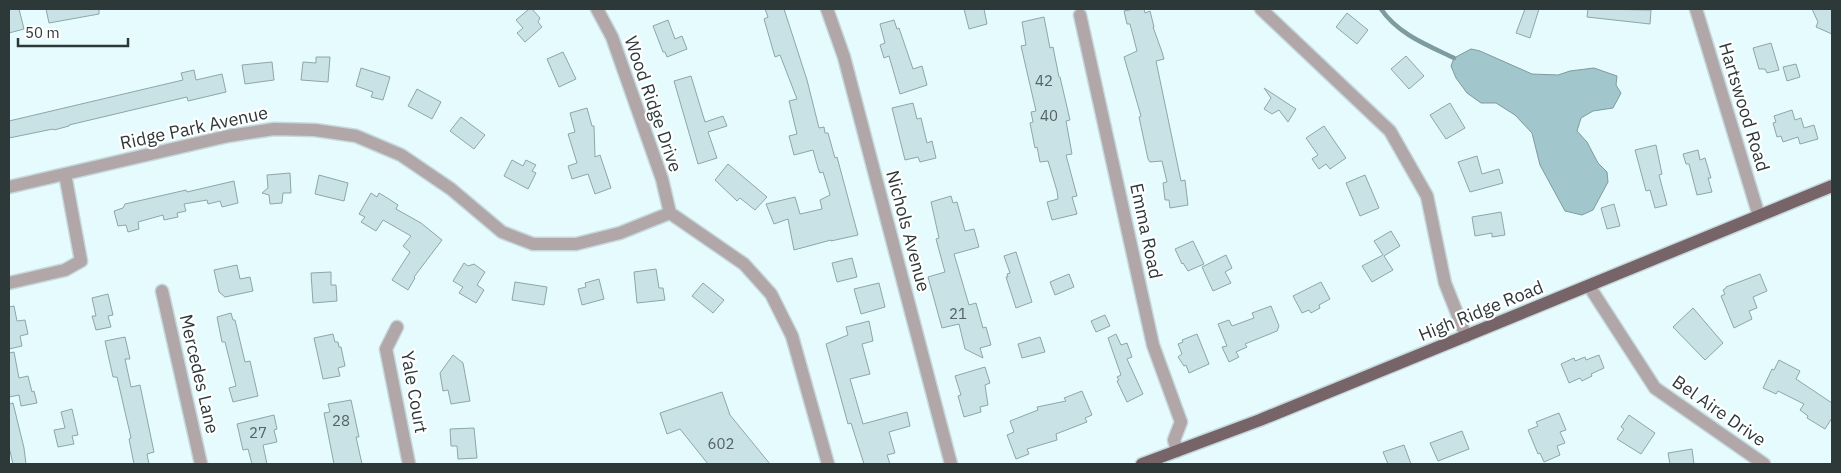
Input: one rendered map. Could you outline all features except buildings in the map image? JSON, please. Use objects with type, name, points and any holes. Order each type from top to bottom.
[{"type":"main road","name":"High Ridge Road","points":[[1142,464],[1260,420],[1832,186]]},
{"type":"street","name":"Wood Ridge Drive","points":[[597,9],[612,37],[662,179],[670,212]]},
{"type":"street","name":"Nichols Avenue","points":[[828,9],[844,57],[951,464]]},
{"type":"street","points":[[1262,9],[1390,130],[1427,196],[1445,283],[1466,336]]},
{"type":"street","name":"Hartswood Road","points":[[1696,9],[1759,216]]},
{"type":"street","name":"Emma Road","points":[[1080,15],[1153,344],[1181,422],[1174,440],[1177,451]]},
{"type":"street","name":"Ridge Park Avenue","points":[[9,187],[228,136],[274,128],[315,130],[356,136],[401,155],[451,189],[502,232],[533,244],[576,244],[620,233],[670,212]]},
{"type":"street","points":[[9,283],[65,270],[81,261],[65,174]]},
{"type":"street","points":[[670,212],[744,264],[772,294],[792,336],[828,464]]},
{"type":"street","name":"Bel Aire Drive","points":[[1589,286],[1655,388],[1764,464]]},
{"type":"street","name":"Mercedes Lane","points":[[162,291],[201,464]]},
{"type":"street","name":"Yale Court","points":[[398,328],[386,349],[409,464]]},
{"type":"water","points":[[1471,49],[1480,51],[1532,74],[1558,75],[1570,71],[1594,68],[1617,76],[1616,85],[1621,93],[1613,108],[1593,111],[1581,118],[1577,131],[1587,142],[1598,163],[1607,172],[1608,182],[1593,210],[1582,215],[1565,211],[1540,165],[1532,133],[1515,115],[1496,103],[1481,103],[1467,93],[1456,78],[1451,66],[1454,58]]},
{"type":"waterway","points":[[1381,9],[1404,32],[1454,58]]}]
